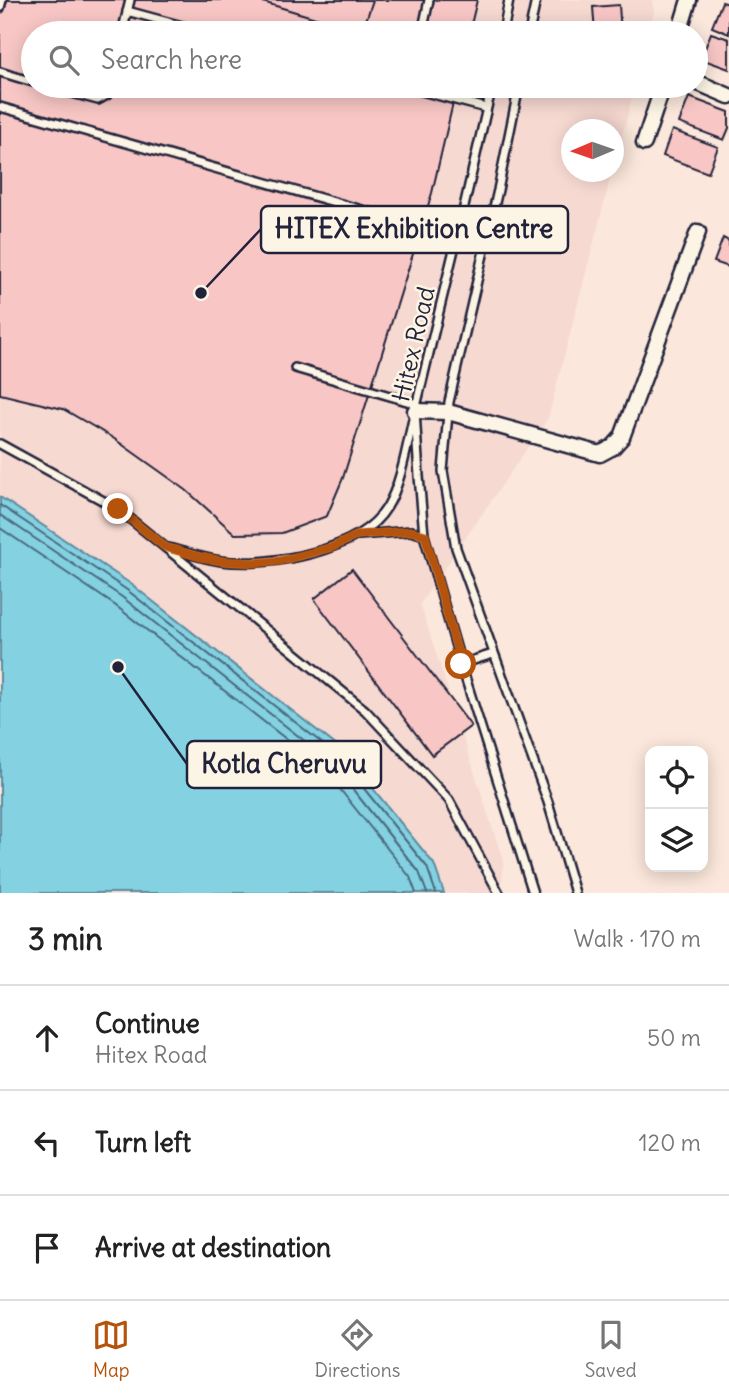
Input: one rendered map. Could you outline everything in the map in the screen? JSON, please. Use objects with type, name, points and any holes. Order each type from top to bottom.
[{"type":"street","points":[[683,21],[689,0]]},
{"type":"street","points":[[708,87],[729,96]]},
{"type":"street","points":[[644,143],[659,98]]},
{"type":"street","points":[[416,408],[448,412],[600,454],[613,447],[622,437],[698,232]]},
{"type":"lane","points":[[0,8],[2,0]]},
{"type":"lane","points":[[125,21],[130,0]]},
{"type":"lane","points":[[425,21],[429,0]]},
{"type":"lane","points":[[505,21],[509,0]]},
{"type":"lane","points":[[532,21],[536,0]]},
{"type":"lane","points":[[128,11],[164,21]]},
{"type":"lane","points":[[0,72],[21,78]]},
{"type":"lane","points":[[450,98],[486,108]]},
{"type":"lane","name":"Hitex Road","points":[[489,98],[416,408],[419,476],[425,535],[461,664],[533,893]]},
{"type":"lane","points":[[517,98],[449,402],[443,471],[456,548],[548,802],[575,893]]},
{"type":"lane","points":[[0,107],[457,237]]},
{"type":"lane","points":[[165,547],[222,561],[280,561],[333,547],[358,535],[386,508],[406,451],[416,408],[296,369]]},
{"type":"lane","points":[[0,444],[118,509],[365,710],[449,800],[499,893]]},
{"type":"lane","points":[[358,535],[411,531],[425,535]]},
{"type":"lane","points":[[461,664],[493,654]]},
{"type":"shaded area","points":[[0,0],[653,0],[651,21],[21,21],[21,98],[632,98],[624,128],[624,119],[561,119],[561,182],[609,182],[548,418],[420,604],[504,864],[500,893],[0,893]]},
{"type":"water","points":[[0,497],[131,584],[342,750],[434,864],[444,893],[0,893]]},
{"type":"building","points":[[0,0],[477,0],[472,21],[21,21],[21,98],[454,98],[432,193],[343,478],[327,516],[282,533],[235,534],[186,490],[113,438],[63,409],[0,394]]},
{"type":"building","points":[[256,0],[373,0],[366,21],[326,21]]},
{"type":"building","points":[[722,2],[729,4],[729,34],[712,27]]},
{"type":"building","points":[[619,5],[620,21],[594,21],[593,7]]},
{"type":"building","points":[[711,33],[729,39],[729,69],[708,62],[708,41]]},
{"type":"building","points":[[689,98],[729,112],[729,128],[724,140],[679,123]]},
{"type":"building","points":[[672,130],[718,147],[708,173],[663,156]]},
{"type":"building","points":[[723,238],[729,241],[729,267],[714,262]]},
{"type":"building","points":[[352,569],[471,726],[432,755],[314,599]]},
{"type":"place","name":"HITEX Exhibition Centre","points":[[201,293]]},
{"type":"place","name":"Kotla Cheruvu","points":[[118,667]]},
{"type":"route","points":[[118,509],[165,547],[222,561],[280,561],[333,547],[358,535],[411,531],[425,535],[461,664]]}]
